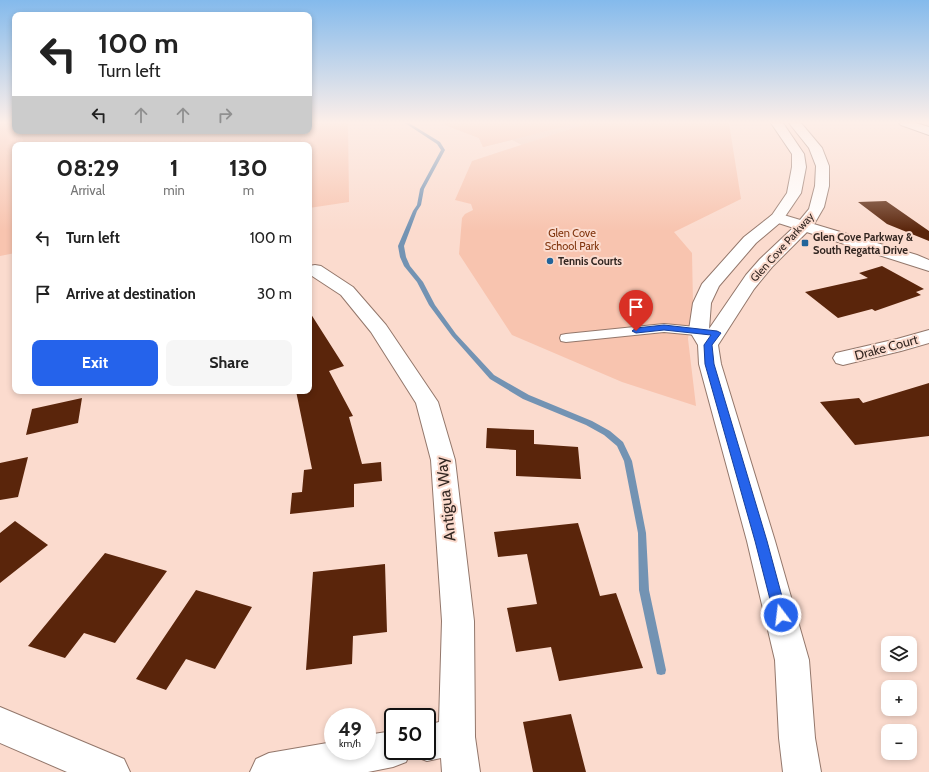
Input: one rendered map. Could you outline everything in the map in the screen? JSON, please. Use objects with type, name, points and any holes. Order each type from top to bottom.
[{"type":"main road","name":"Glen Cove Parkway","points":[[798,159],[799,167],[794,193],[777,218],[750,240],[711,284],[702,303],[708,336],[710,364],[761,541],[792,660],[797,738],[802,772]]},
{"type":"main road","name":"Glen Cove Parkway","points":[[708,336],[739,298],[759,270],[814,214],[822,190],[824,173],[821,159]]},
{"type":"main road","points":[[777,218],[911,259],[929,266]]},
{"type":"main road","name":"Antigua Way","points":[[315,270],[347,291],[379,329],[427,402],[443,460],[458,621],[442,740],[461,772]]},
{"type":"main road","name":"Drake Court","points":[[843,358],[901,345],[929,336]]},
{"type":"main road","points":[[0,725],[111,772]]},
{"type":"main road","points":[[268,772],[384,751]]},
{"type":"lane","points":[[566,338],[664,328],[708,336]]},
{"type":"green space","points":[[0,159],[12,159],[12,254],[0,256]]},
{"type":"green space","points":[[312,159],[348,159],[349,202],[312,208]]},
{"type":"green space","name":"Glen Cove School Park","points":[[478,159],[735,159],[741,199],[674,232],[692,253],[693,303],[688,339],[696,406],[622,382],[512,335],[459,254],[462,218],[465,214],[473,210],[471,204],[455,200],[472,161]]},
{"type":"building","points":[[886,201],[929,231],[929,241],[887,224],[858,202]]},
{"type":"building","points":[[882,266],[924,289],[916,292],[921,295],[875,311],[872,309],[838,318],[805,292],[868,278],[859,273]]},
{"type":"building","points":[[312,316],[344,366],[329,371],[353,416],[349,417],[362,464],[381,462],[382,481],[354,484],[354,507],[290,514],[292,493],[302,492],[304,470],[312,469],[297,394],[312,394]]},
{"type":"building","points":[[929,383],[929,436],[855,445],[820,402],[859,398],[863,403]]},
{"type":"building","points":[[82,398],[78,423],[26,435],[32,409]]},
{"type":"building","points":[[487,428],[534,430],[534,444],[578,447],[581,479],[516,476],[516,450],[486,448]]},
{"type":"building","points":[[28,457],[18,497],[0,500],[0,463]]},
{"type":"building","points":[[15,521],[48,545],[0,583],[0,533]]},
{"type":"building","points":[[578,523],[600,596],[616,593],[643,668],[559,681],[551,647],[516,652],[507,608],[537,604],[527,554],[498,557],[494,532]]},
{"type":"building","points":[[105,553],[167,571],[115,643],[84,633],[65,658],[28,646]]},
{"type":"building","points":[[385,564],[387,632],[353,636],[352,664],[306,670],[313,572]]},
{"type":"building","points":[[196,590],[252,607],[215,669],[186,659],[166,690],[136,679]]},
{"type":"building","points":[[571,714],[586,772],[533,772],[523,722]]},
{"type":"waterway","points":[[438,159],[422,189],[419,205],[415,211],[401,246],[403,257],[407,266],[420,282],[432,305],[454,335],[492,377],[526,397],[589,423],[607,433],[620,444],[628,461],[642,533],[644,590],[661,670]]},
{"type":"place","name":"Glen Cove Parkway & South Regatta Drive","points":[[805,243]]},
{"type":"place","name":"Tennis Courts","points":[[550,261]]},
{"type":"route","points":[[636,331],[664,328],[699,330],[717,333],[708,345],[710,364],[781,615]]}]
